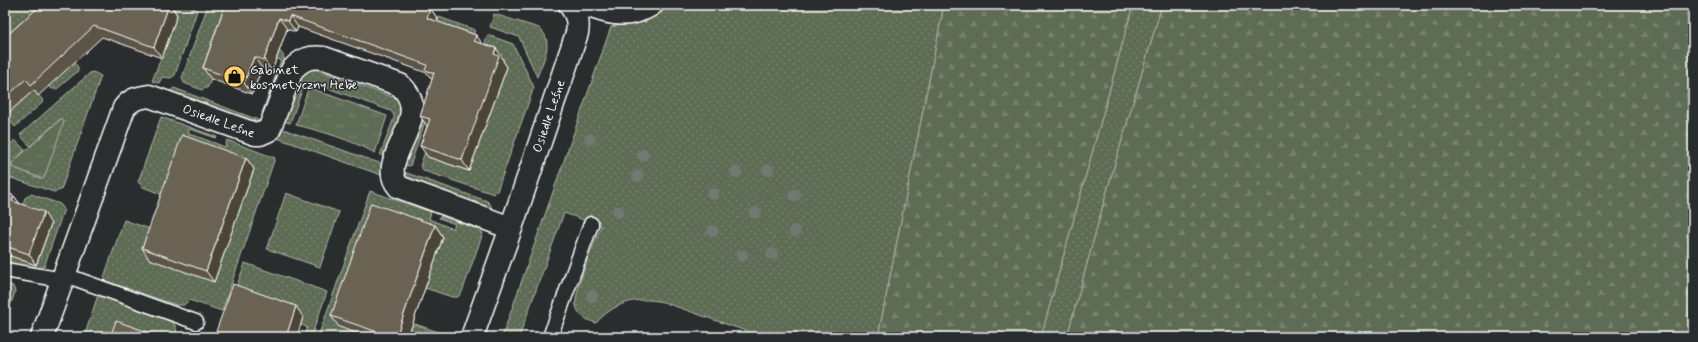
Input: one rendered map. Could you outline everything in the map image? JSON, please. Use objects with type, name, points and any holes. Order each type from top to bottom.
[{"type":"street","name":"Osiedle Leśne","points":[[472,337],[512,228],[577,34],[578,23],[576,13],[570,5]]},
{"type":"street","name":"Osiedle Leśne","points":[[42,337],[124,108],[128,103],[133,99],[149,96],[255,134],[260,134],[269,130],[292,70],[299,62],[313,57],[324,58],[400,85],[411,98],[413,107],[411,117],[392,170],[393,181],[399,187],[512,228]]},
{"type":"lane","points":[[574,5],[608,16],[623,18],[637,17],[654,9],[657,5]]},
{"type":"lane","points":[[550,337],[591,224]]},
{"type":"lane","points":[[5,270],[64,278],[196,322]]},
{"type":"green space","points":[[184,4],[189,5],[197,11],[175,75],[171,78],[162,77],[159,83],[152,81],[161,58],[156,5]]},
{"type":"green space","points":[[9,5],[61,5],[5,55],[5,9]]},
{"type":"green space","points":[[208,5],[237,5],[208,87],[202,90],[184,83],[182,78]]},
{"type":"green space","points":[[624,5],[944,5],[878,337],[763,337],[663,302],[653,300],[626,303],[610,310],[596,323],[590,321],[584,318],[577,310],[576,299],[585,267],[601,226],[564,213],[519,337],[502,337],[611,27],[616,26]]},
{"type":"green space","points":[[944,5],[1133,5],[1041,337],[878,337]]},
{"type":"green space","points":[[1133,5],[1162,5],[1107,191],[1067,337],[1041,337]]},
{"type":"green space","points":[[1162,5],[1693,5],[1693,337],[1067,337],[1107,191]]},
{"type":"green space","points":[[494,14],[539,28],[544,33],[547,45],[537,77],[519,37],[490,27]]},
{"type":"green space","points":[[439,17],[475,30],[469,47],[435,29]]},
{"type":"green space","points":[[488,35],[513,44],[534,87],[497,191],[494,194],[424,171],[420,166],[431,135],[428,157],[469,171],[481,52]]},
{"type":"green space","points":[[278,49],[283,55],[285,62],[266,115],[262,113],[281,60],[276,59]]},
{"type":"green space","points":[[69,57],[78,67],[78,71],[57,89],[52,89],[43,80]]},
{"type":"green space","points":[[312,68],[398,99],[404,106],[388,158],[380,155],[394,118],[391,111],[311,82],[307,82],[304,85],[290,123],[282,121],[299,74]]},
{"type":"green space","points":[[93,72],[101,76],[61,190],[54,192],[5,176],[5,149],[15,140],[25,150],[12,163],[12,167],[43,179],[44,178],[60,119],[30,146],[20,135],[90,73]]},
{"type":"green space","points":[[174,88],[261,121],[257,124],[167,98],[170,91]]},
{"type":"green space","points":[[310,88],[387,116],[375,153],[336,136],[296,125],[308,89]]},
{"type":"green space","points":[[33,89],[43,100],[42,103],[15,127],[5,113],[27,96]]},
{"type":"green space","points":[[424,111],[428,113],[410,166],[405,165]]},
{"type":"green space","points":[[161,117],[217,137],[216,138],[190,129],[188,133],[225,147],[227,140],[275,158],[222,311],[189,300],[184,305],[176,305],[103,280],[124,220],[159,232],[171,198],[143,187],[138,182]]},
{"type":"green space","points":[[62,118],[64,122],[43,179],[12,167],[12,163]]},
{"type":"green space","points":[[280,128],[385,165],[381,175],[277,138]]},
{"type":"green space","points":[[404,172],[487,201],[491,205],[491,210],[413,186],[405,177]]},
{"type":"green space","points":[[370,191],[431,212],[429,219],[453,229],[455,224],[439,218],[440,216],[477,229],[483,233],[462,292],[458,297],[452,297],[425,288],[368,337],[318,337]]},
{"type":"green space","points":[[286,193],[339,212],[320,267],[267,249]]},
{"type":"green space","points":[[31,194],[60,204],[64,209],[44,267],[39,271],[5,264],[5,254],[36,265],[51,224],[20,212],[25,198]]},
{"type":"green space","points":[[245,263],[327,292],[311,337],[304,337],[307,327],[301,325],[303,317],[227,313]]},
{"type":"green space","points":[[5,284],[13,286],[15,292],[5,321]]},
{"type":"green space","points":[[98,295],[170,320],[176,327],[176,335],[181,337],[84,337]]},
{"type":"green space","points":[[412,323],[447,335],[446,337],[408,337]]},
{"type":"building","points":[[41,5],[169,5],[154,47],[94,26],[31,85],[26,79],[5,98],[5,37]]},
{"type":"building","points":[[225,5],[419,5],[430,8],[427,18],[476,35],[474,41],[496,48],[494,54],[499,56],[462,160],[420,146],[430,119],[420,116],[434,73],[425,70],[427,65],[290,16],[288,21],[279,18],[264,60],[254,57],[244,83],[203,68]]},
{"type":"building","points":[[182,135],[246,158],[206,271],[142,248]]},
{"type":"building","points":[[5,192],[14,196],[12,201],[44,212],[29,254],[5,246]]},
{"type":"building","points":[[371,203],[435,225],[396,337],[392,337],[331,316]]},
{"type":"building","points":[[233,284],[296,306],[286,337],[214,337]]},
{"type":"building","points":[[116,321],[159,336],[159,337],[110,337]]},
{"type":"place","name":"Gabinet kosmetyczny Hebe","points":[[235,77]]}]
